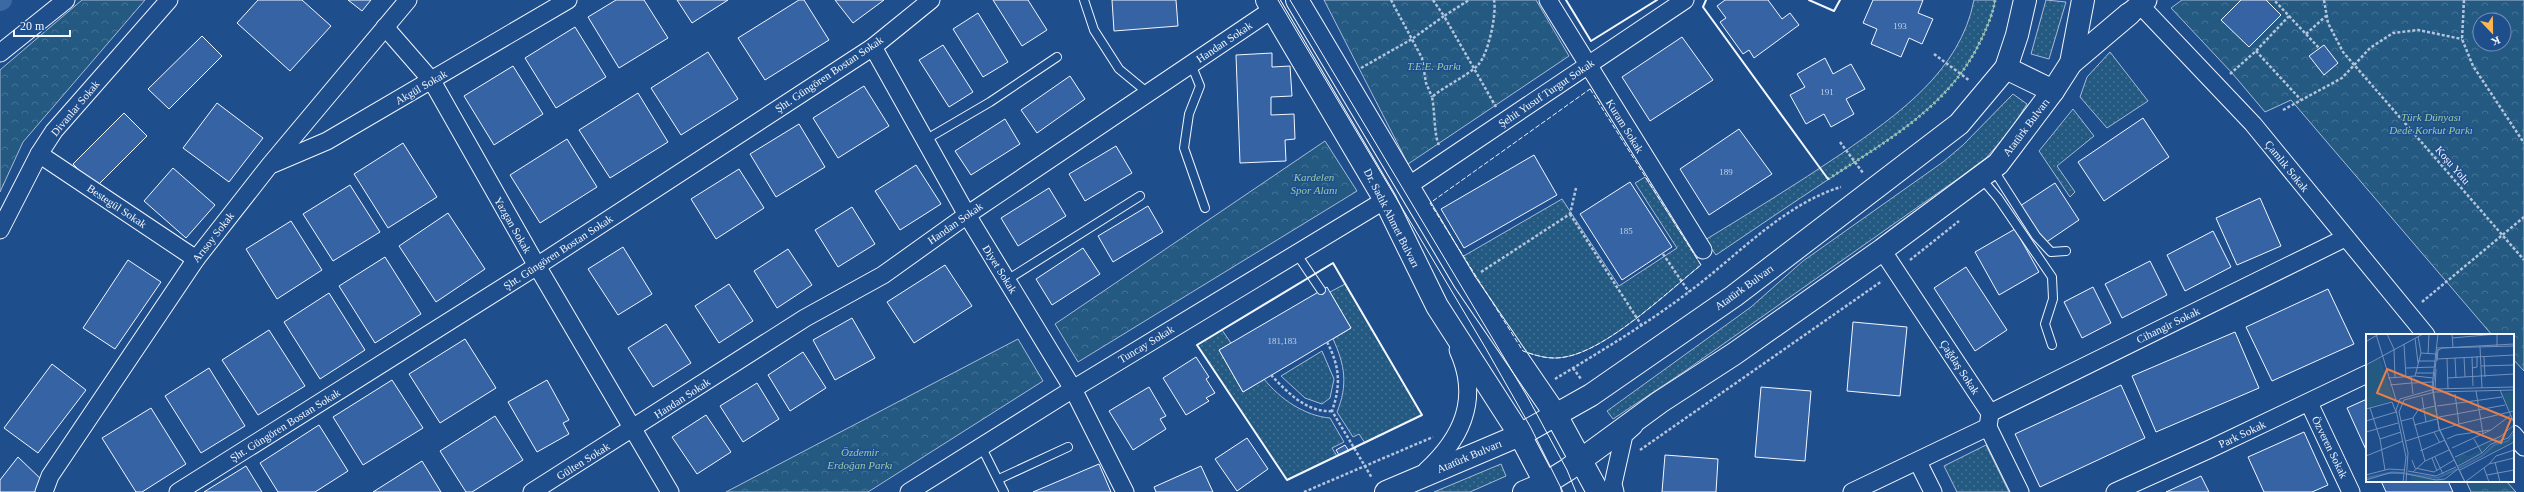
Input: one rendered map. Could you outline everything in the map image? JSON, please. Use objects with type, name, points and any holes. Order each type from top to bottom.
[{"type":"main road","points":[[1297,0],[1465,282],[1556,416],[1582,459],[1598,492]]},
{"type":"main road","name":"Atatürk Bulvarı","points":[[1380,485],[1419,477],[1520,435],[1556,416],[1591,395],[1734,296],[1953,129],[2006,68],[2017,36],[2025,0]]},
{"type":"main road","name":"Atatürk Bulvarı","points":[[1524,492],[1548,487],[1582,459],[1660,402],[1734,354],[1882,250],[1998,164],[2053,91],[2071,63],[2083,0]]},
{"type":"main road","name":"Dr. Sadık Ahmet Bulvarı","points":[[1270,5],[1385,200],[1437,306],[1520,435],[1548,487]]},
{"type":"main road","points":[[2071,63],[2138,7]]},
{"type":"main road","points":[[2006,68],[2053,91]]},
{"type":"street","points":[[0,54],[66,0]]},
{"type":"street","name":"Divanlar Sokak","points":[[0,230],[39,154],[54,131],[169,0]]},
{"type":"street","name":"Arısoy Sokak","points":[[44,492],[50,476],[196,259],[269,166],[408,0]]},
{"type":"street","name":"Akgül Sokak","points":[[269,166],[327,141],[432,81],[568,0]]},
{"type":"street","name":"Şht. Güngören Bostan Sokak","points":[[178,492],[537,266],[873,47],[931,0]]},
{"type":"street","name":"Kuram Sokak","points":[[1548,0],[1586,64],[1703,250]]},
{"type":"street","name":"Şehit Yusuf Turgut Sokak","points":[[1408,186],[1586,64],[1685,0]]},
{"type":"street","name":"Handan Sokak","points":[[633,430],[805,318],[883,275],[967,215],[1191,64],[1270,5]]},
{"type":"street","name":"Çamlık Sokak","points":[[2138,7],[2253,124],[2425,334]]},
{"type":"street","name":"Yazgan Sokak","points":[[385,27],[432,81],[537,266],[670,492]]},
{"type":"street","name":"Diyet Sokak","points":[[873,47],[967,215],[1073,389],[1125,492]]},
{"type":"street","name":"Bestegül Sokak","points":[[39,154],[196,259]]},
{"type":"street","name":"Tuncay Sokak","points":[[909,492],[1073,389],[1385,200]]},
{"type":"street","name":"Cihangir Sokak","points":[[1852,492],[1918,462],[1989,420],[2345,238]]},
{"type":"street","name":"Çağdaş Sokak","points":[[1882,250],[1989,420],[2020,492]]},
{"type":"street","points":[[1419,477],[1442,456],[1453,442],[1467,408],[1470,387],[1464,364],[1437,306]]},
{"type":"street","name":"Park Sokak","points":[[2115,492],[2137,488],[2366,374]]},
{"type":"street","points":[[1615,492],[1613,484],[1624,436],[1660,402]]},
{"type":"street","name":"Özveren Sokak","points":[[2309,403],[2351,492]]},
{"type":"street","name":"Gülten Sokak","points":[[532,492],[633,430]]},
{"type":"street","points":[[2514,435],[2524,447]]},
{"type":"street","points":[[1918,462],[1933,492]]},
{"type":"lane","points":[[1084,0],[1094,30],[1119,69],[1148,93]]},
{"type":"lane","points":[[925,140],[990,102],[1057,57]]},
{"type":"lane","points":[[1191,64],[1200,86],[1188,114],[1184,148],[1205,208]]},
{"type":"lane","points":[[1986,172],[2050,252],[2066,251]]},
{"type":"lane","points":[[1986,172],[1998,198],[2052,277],[2053,299],[2045,324],[2052,345]]},
{"type":"lane","points":[[1007,280],[1140,196]]},
{"type":"lane","points":[[1296,253],[1321,290]]},
{"type":"lane","points":[[982,446],[1004,492]]},
{"type":"lane","points":[[999,479],[1068,447]]},
{"type":"path","points":[[1392,0],[1422,58],[1426,83],[1436,113],[1436,139],[1448,160]]},
{"type":"path","points":[[1433,0],[1444,16],[1504,121]]},
{"type":"path","points":[[1343,78],[1412,39],[1469,0]]},
{"type":"path","points":[[1432,98],[1450,83],[1479,64],[1484,54],[1492,28],[1494,0]]},
{"type":"path","points":[[2274,0],[2319,48]]},
{"type":"path","name":"Koşu Yolu","points":[[2324,0],[2328,23],[2343,52],[2356,65],[2524,260]]},
{"type":"path","points":[[2464,0],[2462,39],[2472,66],[2524,143]]},
{"type":"path","points":[[2215,84],[2232,73],[2256,51],[2289,16]]},
{"type":"path","points":[[2306,34],[2326,16]]},
{"type":"path","points":[[2283,110],[2342,78],[2356,65],[2370,48],[2393,33],[2418,30],[2462,39]]},
{"type":"path","points":[[2256,51],[2301,100]]},
{"type":"path","points":[[1934,54],[1973,84]]},
{"type":"path","points":[[1840,142],[1868,179]]},
{"type":"path","points":[[1537,390],[1642,326],[1689,292],[1740,248],[1818,194],[1847,185]]},
{"type":"path","points":[[1465,282],[1570,214],[1576,188]]},
{"type":"path","points":[[1570,214],[1642,326]]},
{"type":"path","points":[[2409,313],[2501,234],[2524,217]]},
{"type":"path","points":[[1663,254],[1689,292]]},
{"type":"path","points":[[1327,342],[1335,357],[1340,384],[1332,411],[1365,466],[1380,485]]},
{"type":"path","points":[[1272,375],[1284,388],[1304,404],[1319,411],[1332,411]]},
{"type":"path","points":[[1304,492],[1460,424]]},
{"type":"green space","points":[[82,0],[145,0],[23,142],[0,192],[0,70]]},
{"type":"green space","name":"T.E.E. Parkı","points":[[1324,0],[1536,0],[1569,56],[1408,164]]},
{"type":"green space","points":[[1974,0],[1995,0],[1990,20],[1968,63],[1935,103],[1915,120],[1873,150],[1716,255],[1705,240],[1841,154],[1883,124],[1923,89],[1941,70],[1955,49],[1967,26]]},
{"type":"green space","points":[[2046,0],[2066,2],[2049,59],[2031,54]]},
{"type":"green space","name":"Türk Dünyası Dede Korkut Parkı","points":[[2182,0],[2524,0],[2524,371],[2514,360],[2514,334],[2491,334],[2291,100],[2265,112],[2232,73],[2171,8]]},
{"type":"green space","points":[[2110,52],[2148,101],[2107,128],[2080,97],[2087,77]]},
{"type":"green space","points":[[2013,94],[2027,104],[2009,132],[1986,158],[1685,371],[1613,419],[1607,411],[1751,307],[1803,261],[1943,162],[1963,145]]},
{"type":"green space","points":[[2073,109],[2094,136],[2057,166],[2075,192],[2070,197],[2039,151]]},
{"type":"green space","name":"Kardelen Spor Alanı","points":[[1325,141],[1357,191],[1078,362],[1055,324]]},
{"type":"green space","points":[[1645,177],[1701,265],[1655,304],[1618,332],[1582,352],[1565,357],[1549,358],[1523,351],[1462,257],[1562,199],[1619,286],[1677,248],[1635,183]]},
{"type":"green space","points":[[1345,284],[1422,415],[1365,443],[1359,434],[1353,437],[1337,412],[1343,393],[1344,375],[1333,339],[1351,328],[1330,292]]},
{"type":"green space","points":[[1222,330],[1231,343],[1219,350],[1243,392],[1264,379],[1285,400],[1311,414],[1330,418],[1344,442],[1332,448],[1337,456],[1287,480],[1197,345]]},
{"type":"green space","name":"Özdemir Erdoğan Parkı","points":[[1018,339],[1043,381],[868,492],[726,492]]},
{"type":"green space","points":[[1322,351],[1334,379],[1330,398],[1322,404],[1305,398],[1281,376]]},
{"type":"green space","points":[[1986,445],[2009,492],[1957,492],[1944,466]]},
{"type":"green space","points":[[1501,464],[1506,476],[1470,492],[1434,492]]},
{"type":"green space","points":[[2466,482],[2507,482],[2516,492],[2471,492]]},
{"type":"building","points":[[258,0],[302,0],[331,26],[290,71],[237,23]]},
{"type":"building","points":[[348,0],[371,0],[362,11]]},
{"type":"building","points":[[616,0],[644,0],[668,38],[619,68],[588,17]]},
{"type":"building","points":[[677,0],[728,0],[692,23]]},
{"type":"building","points":[[799,0],[804,0],[829,40],[765,80],[738,38]]},
{"type":"building","points":[[835,0],[884,0],[853,23]]},
{"type":"building","points":[[993,0],[1028,0],[1047,30],[1022,46]]},
{"type":"building","points":[[1112,0],[1176,0],[1178,26],[1114,31]]},
{"type":"building","points":[[1725,0],[1768,0],[1782,19],[1790,13],[1799,25],[1754,58],[1749,50],[1743,54],[1720,22],[1726,18],[1717,6]]},
{"type":"building","points":[[1873,0],[1923,0],[1918,13],[1933,19],[1922,44],[1909,38],[1901,57],[1871,44],[1877,29],[1863,23]]},
{"type":"building","points":[[2241,0],[2266,0],[2281,15],[2249,47],[2221,20]]},
{"type":"building","points":[[978,13],[1008,62],[983,77],[953,29]]},
{"type":"building","points":[[575,27],[606,77],[556,108],[525,58]]},
{"type":"building","points":[[202,36],[222,56],[169,109],[148,89]]},
{"type":"building","points":[[1682,37],[1713,80],[1650,121],[1622,77]]},
{"type":"building","points":[[943,45],[973,92],[949,107],[919,60]]},
{"type":"building","points":[[2324,45],[2338,63],[2324,75],[2309,56]]},
{"type":"building","points":[[708,52],[738,99],[681,135],[651,88]]},
{"type":"building","points":[[1272,53],[1272,67],[1290,66],[1292,96],[1271,97],[1271,115],[1294,114],[1295,139],[1285,140],[1286,161],[1240,163],[1236,55]]},
{"type":"building","points":[[1825,58],[1833,74],[1851,64],[1865,89],[1846,99],[1854,114],[1831,127],[1824,114],[1806,124],[1790,95],[1805,87],[1797,74]]},
{"type":"building","points":[[513,66],[543,114],[494,145],[464,96]]},
{"type":"building","points":[[1070,76],[1085,99],[1037,133],[1021,110]]},
{"type":"building","points":[[864,86],[889,126],[838,158],[813,118]]},
{"type":"building","points":[[638,93],[668,142],[610,178],[579,130]]},
{"type":"building","points":[[217,103],[263,138],[229,182],[183,148]]},
{"type":"building","points":[[124,113],[147,136],[96,187],[73,164]]},
{"type":"building","points":[[2143,118],[2169,157],[2104,201],[2078,162]]},
{"type":"building","points":[[1005,119],[1020,144],[971,175],[955,151]]},
{"type":"building","points":[[799,124],[825,167],[776,197],[750,154]]},
{"type":"building","points":[[1739,129],[1772,174],[1709,215],[1680,169]]},
{"type":"building","points":[[567,139],[597,187],[540,223],[510,175]]},
{"type":"building","points":[[403,143],[437,197],[388,228],[354,174]]},
{"type":"building","points":[[1116,146],[1132,173],[1085,201],[1069,174]]},
{"type":"building","points":[[1534,155],[1557,195],[1464,248],[1441,209]]},
{"type":"building","points":[[916,165],[941,204],[900,230],[875,191]]},
{"type":"building","points":[[173,168],[215,205],[186,238],[144,201]]},
{"type":"building","points":[[739,169],[764,208],[716,239],[691,199]]},
{"type":"building","points":[[1630,182],[1672,247],[1622,280],[1580,214]]},
{"type":"building","points":[[2055,183],[2079,220],[2045,243],[2020,206]]},
{"type":"building","points":[[350,185],[380,232],[333,261],[303,214]]},
{"type":"building","points":[[1049,188],[1066,216],[1018,246],[1001,218]]},
{"type":"building","points":[[2260,198],[2281,246],[2237,265],[2216,218]]},
{"type":"building","points":[[1148,206],[1163,232],[1113,262],[1098,236]]},
{"type":"building","points":[[852,207],[875,244],[838,267],[815,230]]},
{"type":"building","points":[[448,213],[485,269],[436,302],[399,246]]},
{"type":"building","points":[[291,221],[322,270],[277,299],[246,249]]},
{"type":"building","points":[[2015,229],[2039,272],[1999,295],[1975,252]]},
{"type":"building","points":[[2213,231],[2231,267],[2185,291],[2167,255]]},
{"type":"building","points":[[623,247],[652,294],[618,315],[588,269]]},
{"type":"building","points":[[1083,248],[1100,274],[1052,305],[1036,279]]},
{"type":"building","points":[[788,249],[812,285],[777,308],[754,271]]},
{"type":"building","points":[[385,257],[421,314],[375,343],[339,286]]},
{"type":"building","points":[[128,260],[161,282],[115,349],[83,328]]},
{"type":"building","points":[[2150,261],[2167,295],[2122,318],[2105,284]]},
{"type":"building","points":[[945,265],[972,306],[914,343],[887,302]]},
{"type":"building","points":[[1966,267],[2007,330],[1975,351],[1934,288]]},
{"type":"building","points":[[729,284],[753,321],[719,343],[695,306]]},
{"type":"building","points":[[1327,287],[1351,328],[1243,392],[1219,350]]},
{"type":"building","points":[[2093,287],[2111,323],[2082,338],[2064,302]]},
{"type":"building","points":[[2328,289],[2354,344],[2272,381],[2246,327]]},
{"type":"building","points":[[329,293],[365,350],[320,379],[284,322]]},
{"type":"building","points":[[852,318],[875,358],[835,380],[813,340]]},
{"type":"building","points":[[1853,322],[1907,327],[1900,396],[1847,391]]},
{"type":"building","points":[[666,324],[691,363],[653,387],[628,348]]},
{"type":"building","points":[[269,330],[305,386],[258,415],[222,360]]},
{"type":"building","points":[[2235,332],[2259,388],[2156,432],[2132,376]]},
{"type":"building","points":[[465,339],[496,388],[440,423],[409,374]]},
{"type":"building","points":[[803,352],[826,388],[790,411],[768,375]]},
{"type":"building","points":[[1196,357],[1209,377],[1206,379],[1215,393],[1206,398],[1209,401],[1186,415],[1163,378]]},
{"type":"building","points":[[52,364],[86,390],[38,453],[4,428]]},
{"type":"building","points":[[209,368],[245,426],[201,453],[165,396]]},
{"type":"building","points":[[392,380],[423,428],[363,465],[333,417]]},
{"type":"building","points":[[547,380],[569,420],[563,423],[569,434],[537,452],[508,402]]},
{"type":"building","points":[[757,383],[779,419],[743,442],[720,406]]},
{"type":"building","points":[[2121,385],[2145,438],[2040,487],[2015,434]]},
{"type":"building","points":[[1149,387],[1166,416],[1160,419],[1166,429],[1133,450],[1109,411]]},
{"type":"building","points":[[1761,387],[1811,391],[1805,461],[1755,457]]},
{"type":"building","points":[[2366,399],[2366,450],[2347,408]]},
{"type":"building","points":[[151,408],[186,464],[142,492],[136,492],[102,438]]},
{"type":"building","points":[[706,415],[731,452],[697,474],[672,437]]},
{"type":"building","points":[[495,416],[523,460],[472,492],[466,492],[440,451]]},
{"type":"building","points":[[319,425],[348,471],[315,492],[278,492],[260,463]]},
{"type":"building","points":[[2304,432],[2328,485],[2312,492],[2264,492],[2248,457]]},
{"type":"building","points":[[1247,438],[1268,469],[1237,491],[1215,459]]},
{"type":"building","points":[[1345,445],[1349,451],[1339,455],[1336,450]]},
{"type":"building","points":[[1665,455],[1718,459],[1716,492],[1662,492]]},
{"type":"building","points":[[18,457],[44,482],[35,492],[0,492],[0,480]]},
{"type":"building","points":[[422,461],[441,492],[373,492]]},
{"type":"building","points":[[1099,464],[1111,492],[1033,492]]},
{"type":"building","points":[[246,466],[262,492],[204,492]]},
{"type":"building","points":[[1201,466],[1213,492],[1156,492],[1154,487]]},
{"type":"building","points":[[2201,476],[2209,492],[2166,492]]},
{"type":"building","points":[[2381,482],[2448,482],[2453,492],[2386,492]]},
{"type":"tram line","points":[[1278,0],[1485,347],[1531,428],[1563,492]]},
{"type":"tram line","points":[[1290,0],[1527,396],[1567,470],[1576,492]]},
{"type":"hedge","points":[[1828,179],[1894,136],[1935,103],[1968,63],[1988,25],[1995,0]]},
{"type":"fence","points":[[1590,89],[1701,265],[1618,332],[1582,352],[1565,357],[1544,357],[1523,351],[1430,203],[1590,89]]},
{"type":"wall","points":[[1566,0],[1591,41],[1657,0]]},
{"type":"wall","points":[[1706,0],[1703,7],[1828,179]]},
{"type":"wall","points":[[1809,0],[1834,11],[1840,0]]},
{"type":"wall","points":[[1333,263],[1422,415],[1287,480],[1197,345],[1333,263]]}]
